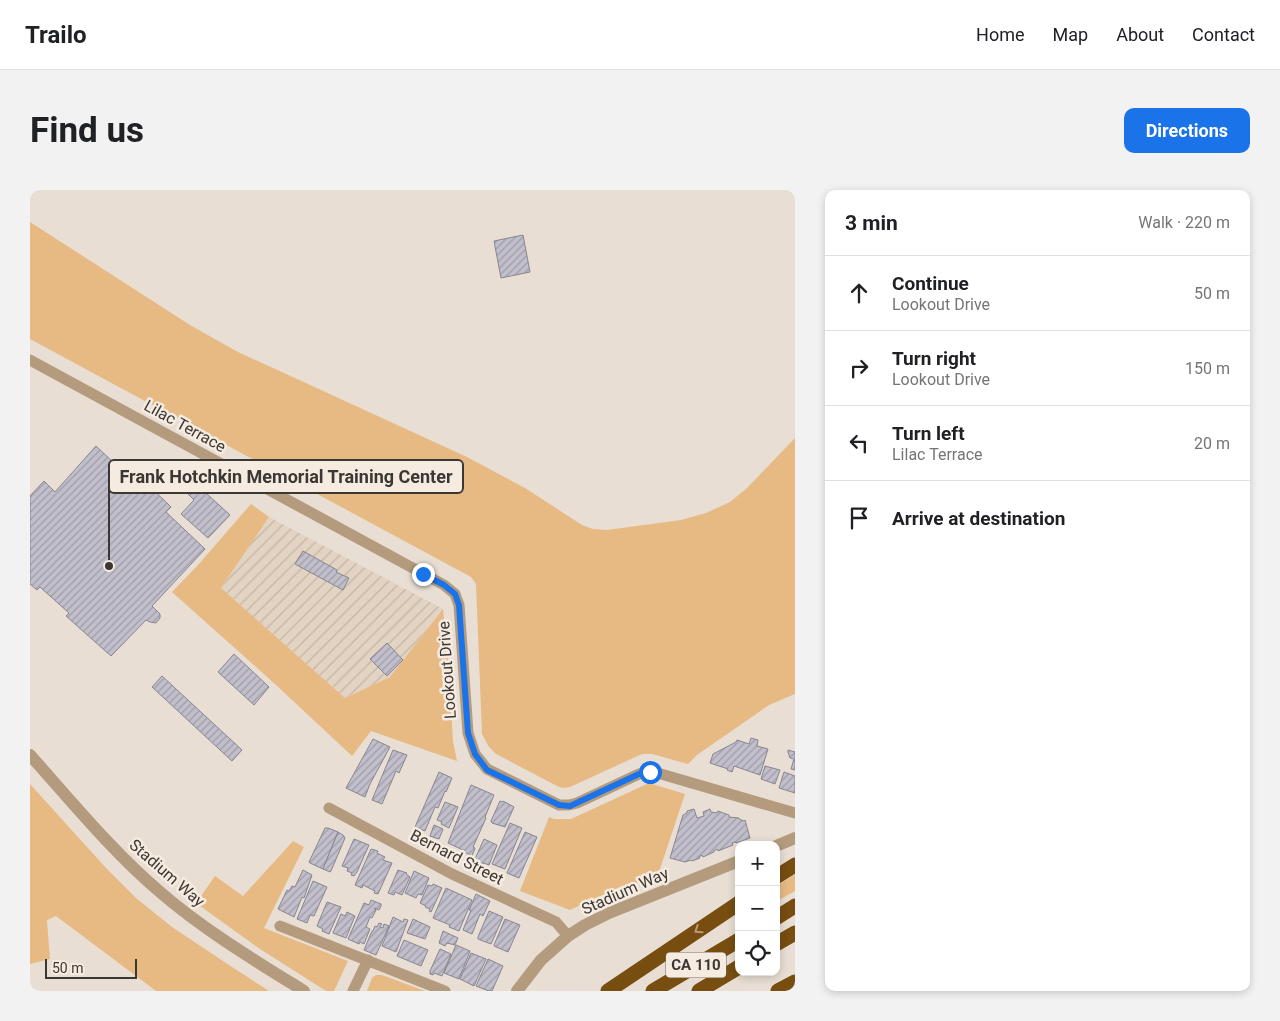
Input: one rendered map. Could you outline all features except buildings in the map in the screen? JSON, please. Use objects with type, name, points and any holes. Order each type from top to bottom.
[{"type":"highway","points":[[780,874],[795,865]]},
{"type":"highway","points":[[608,991],[735,906]]},
{"type":"highway","points":[[780,915],[795,906]]},
{"type":"highway","points":[[780,942],[795,933]]},
{"type":"highway","name":"CA 110","points":[[653,991],[735,942]]},
{"type":"highway","name":"CA 110","points":[[699,991],[735,969]]},
{"type":"highway","points":[[778,991],[795,982]]},
{"type":"street","name":"Lilac Terrace","points":[[30,360],[444,585],[455,594]]},
{"type":"street","name":"Lookout Drive","points":[[455,594],[459,605],[468,733],[475,754],[487,770],[559,805],[570,806],[639,774],[650,772],[795,813]]},
{"type":"street","name":"Stadium Way","points":[[30,755],[113,848],[160,892],[193,919],[230,945],[304,991]]},
{"type":"street","name":"Bernard Street","points":[[329,808],[452,874],[556,922],[568,936]]},
{"type":"street","points":[[780,844],[795,838]]},
{"type":"street","name":"Stadium Way","points":[[517,991],[541,960],[568,936],[608,913],[735,863]]},
{"type":"street","points":[[280,926],[445,991]]},
{"type":"street","points":[[354,991],[368,960]]},
{"type":"shaded area","points":[[30,222],[190,325],[238,352],[467,457],[525,488],[582,525],[593,529],[607,530],[681,520],[706,513],[730,502],[747,488],[795,438],[795,694],[769,705],[697,755],[688,764],[652,754],[642,754],[564,788],[496,754],[489,747],[482,734],[476,584],[471,577],[30,339]]},
{"type":"shaded area","points":[[251,504],[269,517],[221,588],[345,698],[390,677],[443,609],[453,741],[457,761],[371,731],[352,756],[172,592]]},
{"type":"shaded area","points":[[269,517],[443,609],[390,677],[345,698],[221,588]]},
{"type":"shaded area","points":[[649,783],[685,794],[657,878],[622,886],[570,910],[520,891],[549,817],[554,819],[571,819]]},
{"type":"shaded area","points":[[30,784],[106,868],[136,898],[172,927],[269,991],[156,991],[56,916],[47,920],[50,959],[30,964]]},
{"type":"shaded area","points":[[293,841],[304,847],[264,928],[348,961],[334,991],[326,991],[260,949],[196,903],[215,876],[243,896]]},
{"type":"shaded area","points":[[795,874],[795,891],[780,899],[780,884]]},
{"type":"shaded area","points":[[376,975],[382,975],[425,991],[367,991],[372,978]]},
{"type":"place","name":"Frank Hotchkin Memorial Training Center","points":[[109,566]]},
{"type":"route","points":[[423,574],[444,585],[455,594],[459,605],[468,733],[475,754],[487,770],[559,805],[570,806],[639,774],[650,772]]}]
